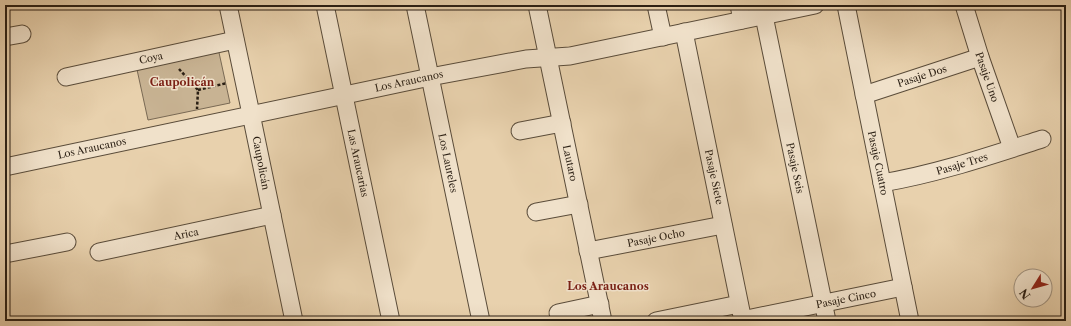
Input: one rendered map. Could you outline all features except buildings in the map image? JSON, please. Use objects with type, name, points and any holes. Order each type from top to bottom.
[{"type":"street","name":"Caupolicán","points":[[228,5],[294,321]]},
{"type":"street","name":"Las Araucarias","points":[[325,5],[391,321]]},
{"type":"street","name":"Los Laureles","points":[[415,5],[481,321]]},
{"type":"street","name":"Lautaro","points":[[537,5],[603,321]]},
{"type":"street","points":[[656,5],[662,37]]},
{"type":"street","name":"Los Araucanos","points":[[5,167],[251,114],[526,58],[570,56],[662,37],[684,32],[741,13],[764,16],[815,5]]},
{"type":"street","name":"Pasaje Cuatro","points":[[846,5],[910,321]]},
{"type":"street","name":"Pasaje Uno","points":[[964,5],[1012,148]]},
{"type":"street","name":"Pasaje Seis","points":[[764,16],[827,321]]},
{"type":"street","name":"Pasaje Siete","points":[[684,32],[742,315]]},
{"type":"street","points":[[5,37],[22,34]]},
{"type":"street","name":"Coya","points":[[66,77],[235,40]]},
{"type":"street","name":"Pasaje Dos","points":[[864,94],[980,56]]},
{"type":"street","points":[[520,131],[562,123]]},
{"type":"street","name":"Pasaje Tres","points":[[882,183],[904,180],[930,173],[1042,139]]},
{"type":"street","points":[[536,212],[579,204]]},
{"type":"street","name":"Arica","points":[[99,252],[272,215]]},
{"type":"street","name":"Pasaje Ocho","points":[[588,251],[723,225]]},
{"type":"street","points":[[5,254],[67,242]]},
{"type":"street","name":"Pasaje Cinco","points":[[656,321],[742,315],[823,304],[903,288]]},
{"type":"street","points":[[558,313],[600,304]]},
{"type":"path","points":[[166,55],[198,90],[195,127]]},
{"type":"path","points":[[198,90],[243,79]]},
{"type":"shaded area","points":[[218,48],[230,103],[148,120],[136,65]]},
{"type":"district","name":"Caupolicán","points":[[182,82]]},
{"type":"district","name":"Los Araucanos","points":[[608,286]]}]
